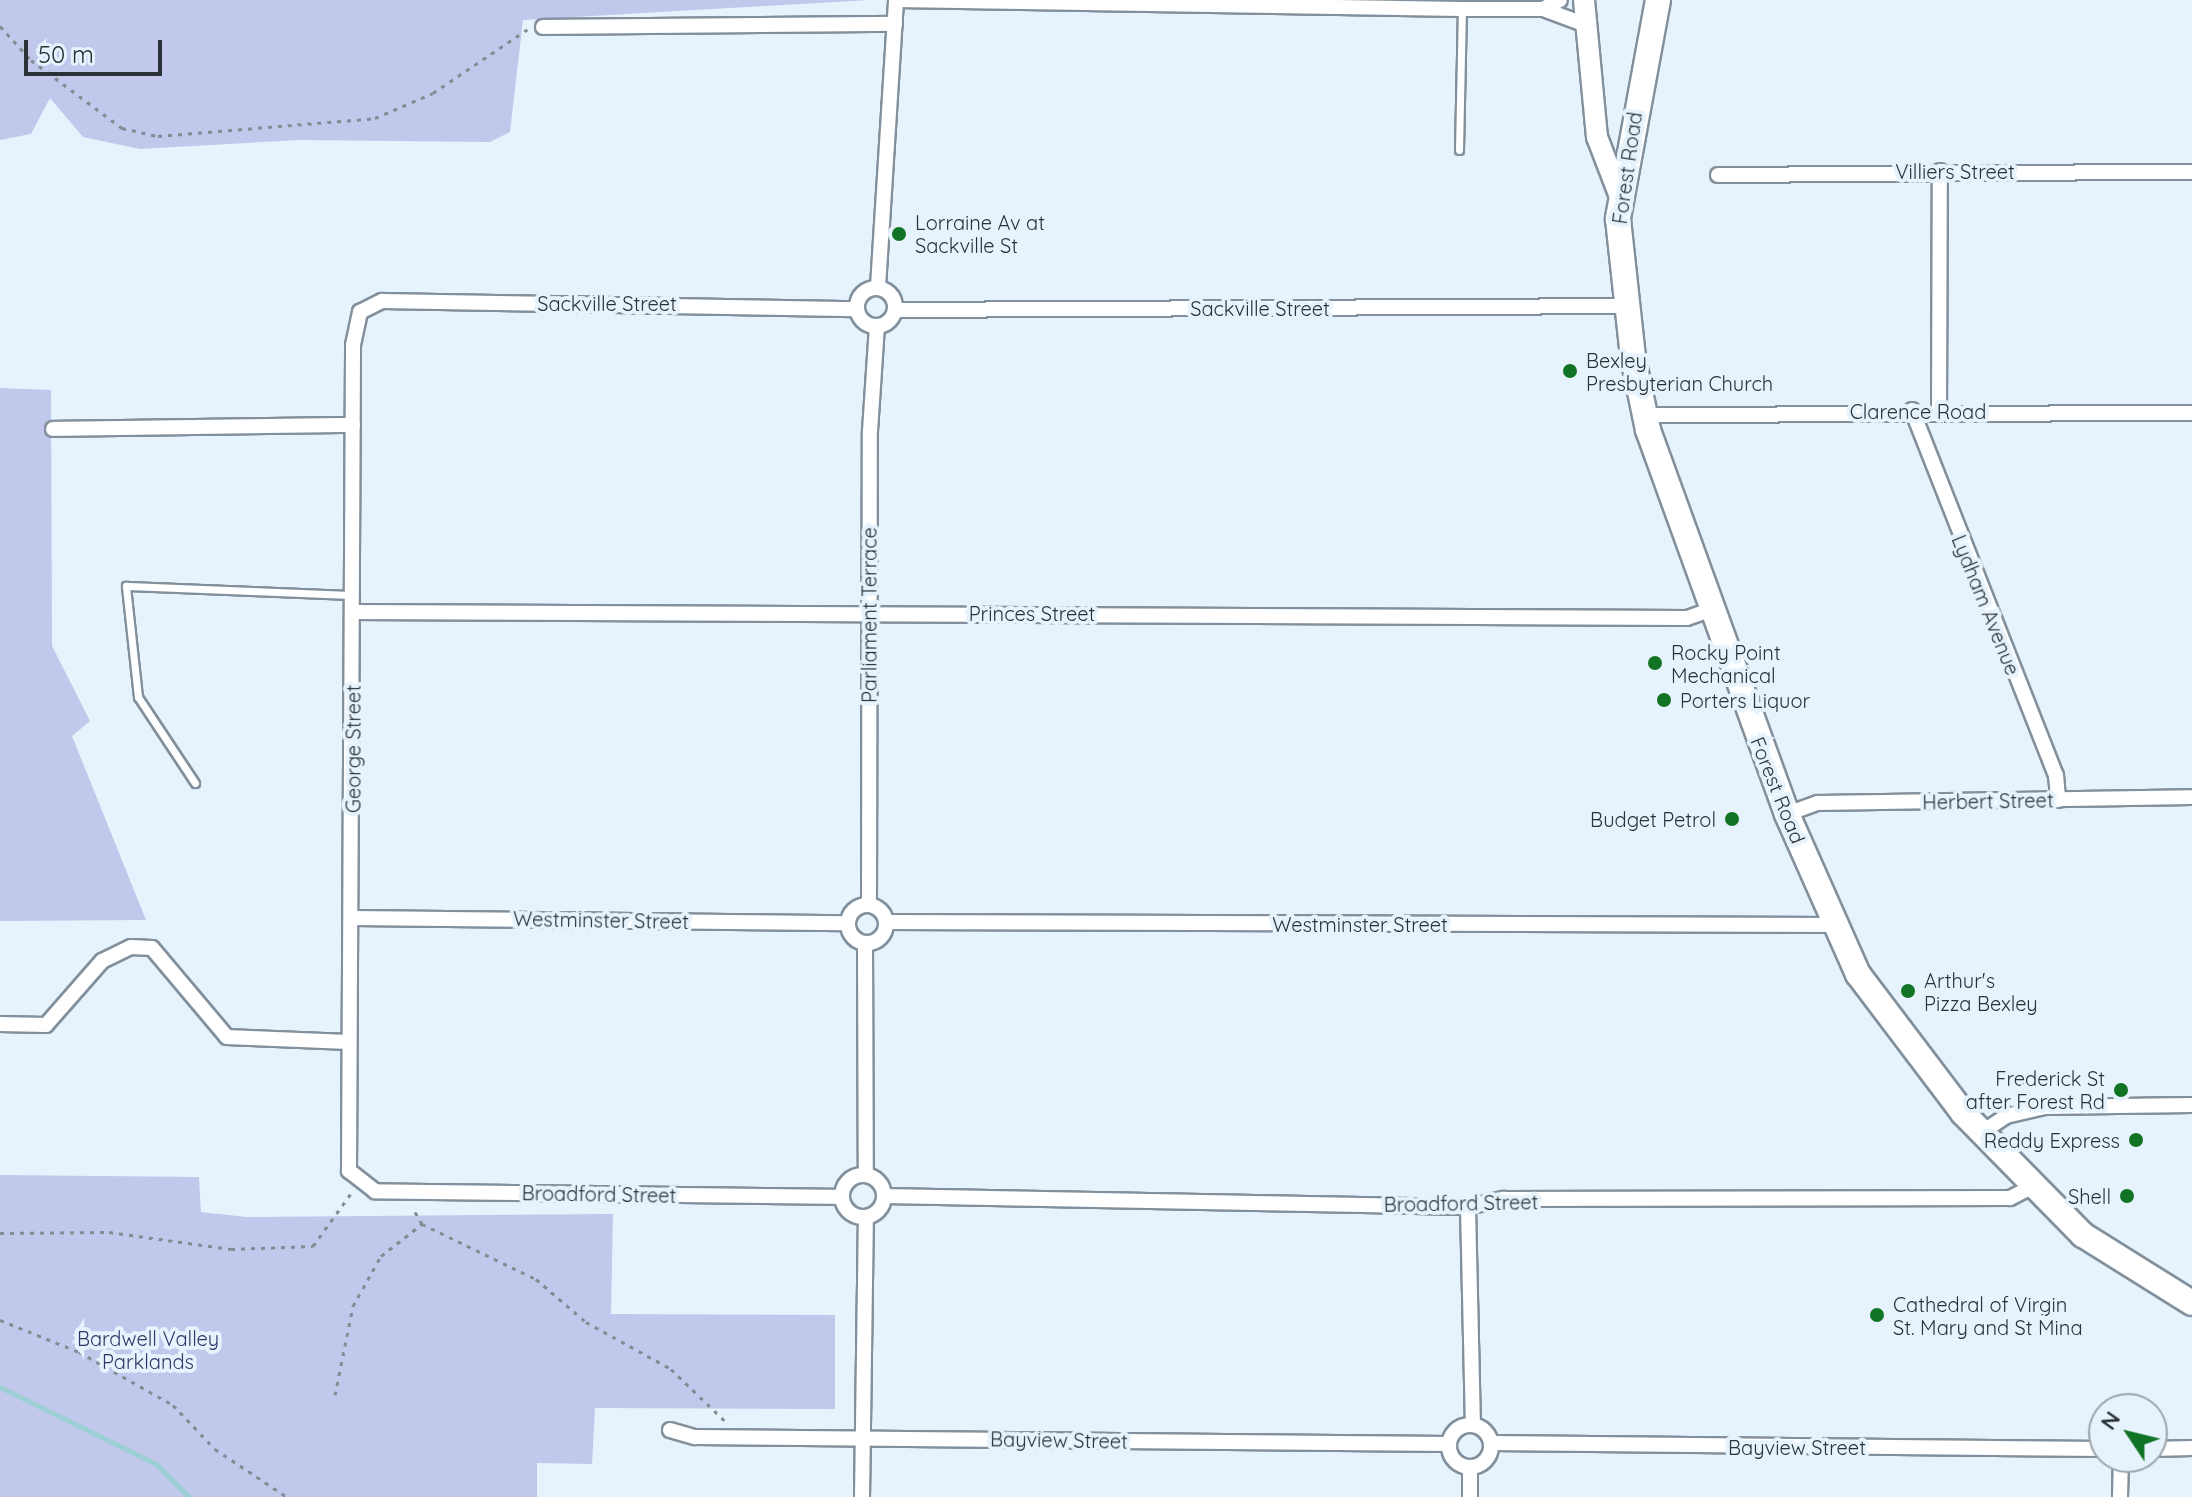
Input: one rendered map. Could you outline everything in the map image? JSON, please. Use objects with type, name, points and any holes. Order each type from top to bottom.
[{"type":"main road","name":"Forest Road","points":[[1658,0],[1620,197],[1625,306],[1644,415],[1710,610],[1787,814],[1835,925],[1869,989],[1981,1133],[2096,1246],[2192,1303]]},
{"type":"street","points":[[878,287],[896,0],[1422,4],[1462,9],[1543,9],[1581,23]]},
{"type":"street","points":[[1543,9],[1560,0]]},
{"type":"street","points":[[1584,0],[1581,23],[1597,137],[1620,197]]},
{"type":"street","points":[[543,27],[895,24]]},
{"type":"street","points":[[1939,411],[1940,171]]},
{"type":"street","name":"Villiers Street","points":[[1718,175],[1940,171],[2192,172]]},
{"type":"street","points":[[878,287],[893,298],[895,310],[877,326],[857,309],[862,293],[878,287]]},
{"type":"street","name":"Sackville Street","points":[[360,312],[382,301],[857,309]]},
{"type":"street","name":"Sackville Street","points":[[895,310],[1625,306]]},
{"type":"street","name":"George Street","points":[[359,1184],[347,1152],[353,918],[353,425],[360,312]]},
{"type":"street","name":"Parliament Terrace","points":[[869,905],[869,612],[877,326]]},
{"type":"street","name":"Clarence Road","points":[[1644,415],[1912,410],[2192,413]]},
{"type":"street","name":"Lydham Avenue","points":[[1912,410],[2056,775],[2058,800]]},
{"type":"street","points":[[53,429],[353,425]]},
{"type":"street","name":"Princes Street","points":[[353,612],[1687,618],[1710,610]]},
{"type":"street","name":"Herbert Street","points":[[1787,814],[1818,803],[2192,797]]},
{"type":"street","points":[[862,1497],[866,1217],[884,1196],[866,1174],[865,943],[848,923],[869,905],[886,922],[882,935],[865,943]]},
{"type":"street","name":"Westminster Street","points":[[353,918],[848,923]]},
{"type":"street","name":"Westminster Street","points":[[886,922],[1835,925]]},
{"type":"street","points":[[0,1024],[46,1025],[102,961],[131,947],[152,948],[227,1037],[348,1042]]},
{"type":"street","points":[[1981,1133],[2032,1108],[2192,1105]]},
{"type":"street","points":[[866,1174],[847,1181],[841,1197],[849,1212],[866,1217]]},
{"type":"street","name":"Broadford Street","points":[[359,1184],[404,1191],[841,1197]]},
{"type":"street","name":"Broadford Street","points":[[884,1196],[1468,1207],[1504,1199],[2010,1198],[2034,1186]]},
{"type":"street","points":[[1468,1207],[1473,1425],[1491,1443],[1487,1458],[1470,1467],[1456,1462],[1449,1444],[1456,1429],[1473,1425]]},
{"type":"street","name":"Bayview Street","points":[[670,1430],[730,1437],[1449,1444]]},
{"type":"street","name":"Bayview Street","points":[[1491,1443],[2088,1449]]},
{"type":"street","points":[[2168,1449],[2192,1448]]},
{"type":"street","points":[[1470,1467],[1470,1495]]},
{"type":"street","points":[[2120,1497],[2121,1473]]},
{"type":"lane","points":[[1459,150],[1462,9]]},
{"type":"lane","points":[[195,783],[138,697],[126,586],[353,595]]},
{"type":"path","points":[[0,26],[31,60],[141,136],[375,118],[433,93],[518,32],[543,27]]},
{"type":"path","points":[[0,1233],[109,1232],[231,1249],[313,1246],[359,1184]]},
{"type":"path","points":[[404,1191],[422,1224],[536,1279],[596,1329],[652,1355],[728,1423],[730,1437]]},
{"type":"path","points":[[335,1395],[364,1282],[390,1246],[422,1224]]},
{"type":"path","points":[[0,1320],[79,1352],[173,1405],[215,1449],[287,1497]]},
{"type":"green space","points":[[0,0],[869,0],[523,20],[510,132],[490,142],[299,140],[140,149],[83,137],[50,98],[31,134],[0,140]]},
{"type":"green space","points":[[0,388],[51,390],[52,646],[90,721],[72,736],[146,920],[0,921]]},
{"type":"green space","name":"Bardwell Valley Parklands","points":[[0,1175],[199,1177],[201,1212],[246,1217],[613,1214],[611,1314],[835,1315],[835,1409],[595,1408],[592,1464],[537,1463],[537,1497],[0,1497]]},
{"type":"waterway","points":[[0,1387],[156,1464],[189,1497]]},
{"type":"place","name":"Lorraine Av at Sackville St","points":[[899,234]]},
{"type":"place","name":"Bexley Presbyterian Church","points":[[1570,371]]},
{"type":"place","name":"Rocky Point Mechanical","points":[[1655,663]]},
{"type":"place","name":"Porters Liquor","points":[[1664,700]]},
{"type":"place","name":"Budget Petrol","points":[[1732,819]]},
{"type":"place","name":"Arthur's Pizza Bexley","points":[[1908,991]]},
{"type":"place","name":"Frederick St after Forest Rd","points":[[2121,1090]]},
{"type":"place","name":"Reddy Express","points":[[2136,1140]]},
{"type":"place","name":"Shell","points":[[2127,1196]]},
{"type":"place","name":"Cathedral of Virgin St. Mary and St Mina","points":[[1877,1315]]}]
